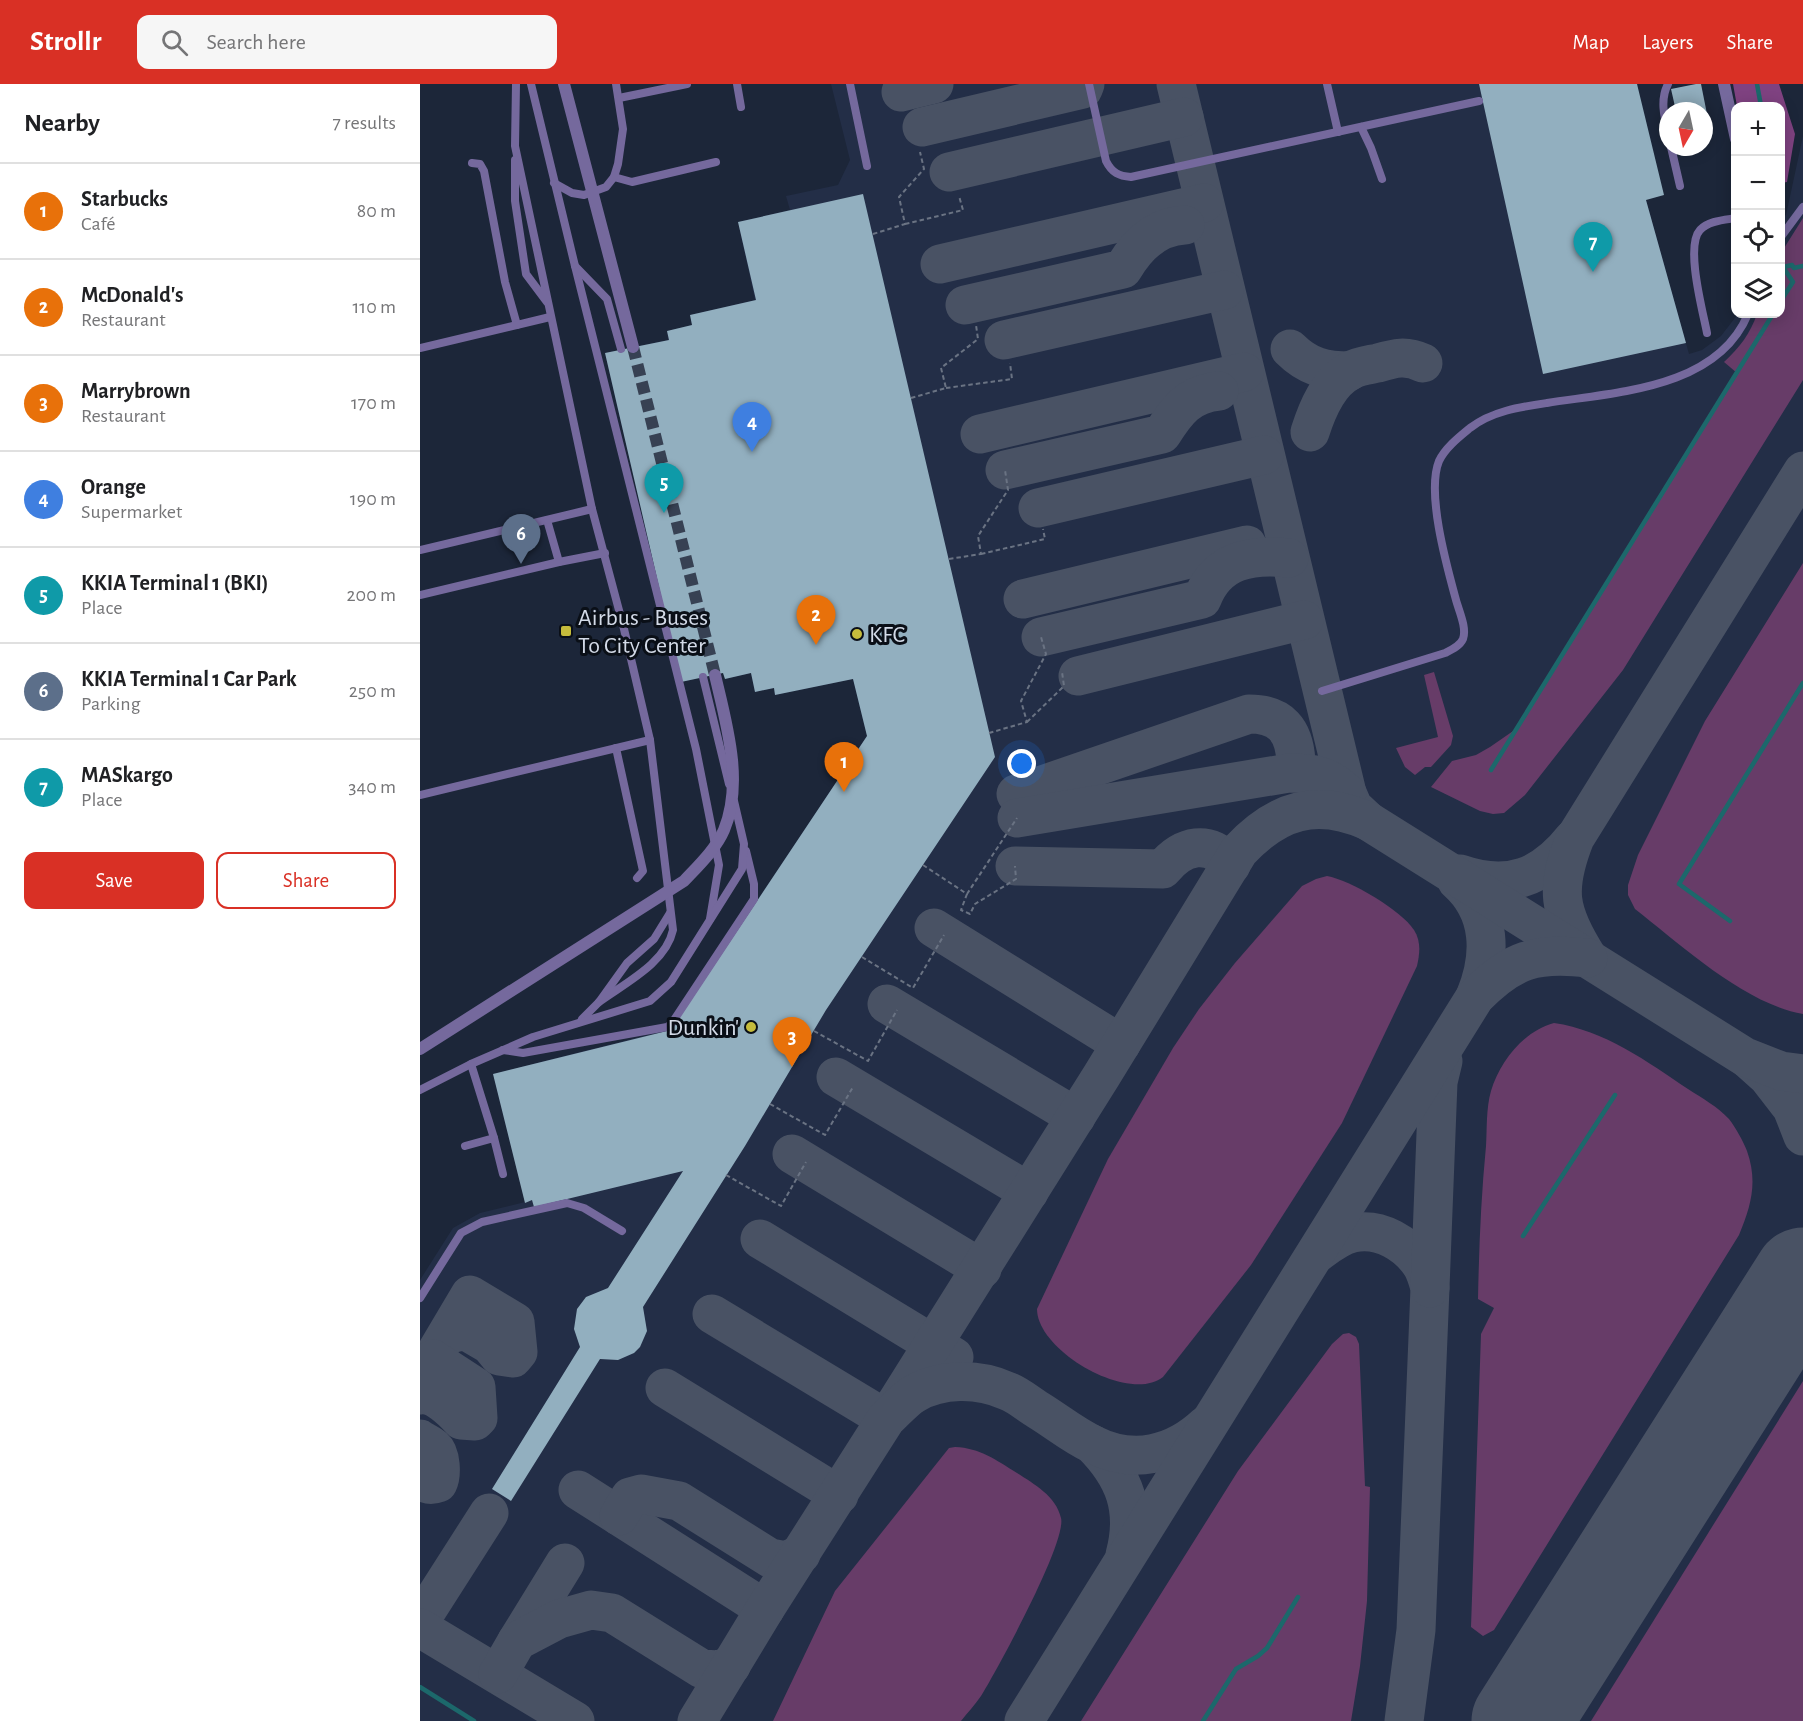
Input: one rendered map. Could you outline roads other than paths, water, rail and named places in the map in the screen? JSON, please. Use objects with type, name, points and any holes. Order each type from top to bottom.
[{"type":"street","points":[[564,84],[627,348]]},
{"type":"street","points":[[1724,84],[1731,116]]},
{"type":"street","points":[[420,1049],[576,952],[684,881],[704,859],[723,831],[729,811],[732,778],[723,710],[709,676]]},
{"type":"lane","points":[[516,84],[515,201],[522,258],[529,279],[549,305]]},
{"type":"lane","points":[[531,84],[696,749],[719,865],[710,919]]},
{"type":"lane","points":[[554,183],[572,193],[584,195],[606,187],[614,177],[623,129],[616,84]]},
{"type":"lane","points":[[619,98],[687,84]]},
{"type":"lane","points":[[737,84],[741,107]]},
{"type":"lane","points":[[850,84],[867,166]]},
{"type":"lane","points":[[1089,84],[1106,161],[1110,170],[1123,177],[1195,164],[1479,101]]},
{"type":"lane","points":[[1330,84],[1338,132]]},
{"type":"lane","points":[[1664,102],[1664,92],[1668,84]]},
{"type":"lane","points":[[1361,127],[1382,179]]},
{"type":"lane","points":[[515,146],[592,509],[605,553],[650,740],[673,930],[671,939],[658,959],[599,1002],[580,1021]]},
{"type":"lane","points":[[1673,156],[1680,186]]},
{"type":"lane","points":[[614,177],[632,182],[716,162]]},
{"type":"lane","points":[[472,163],[480,164],[484,171],[505,282],[517,325]]},
{"type":"lane","points":[[1785,231],[1803,207]]},
{"type":"lane","points":[[1707,333],[1694,263],[1696,239],[1699,231],[1709,224],[1731,219]]},
{"type":"lane","points":[[575,266],[607,298],[627,348]]},
{"type":"lane","points":[[420,348],[550,317]]},
{"type":"lane","points":[[1322,691],[1445,653],[1463,639],[1463,626],[1447,569],[1436,501],[1436,477],[1439,462],[1450,446],[1471,427],[1504,411],[1675,379],[1708,363],[1729,346],[1746,318]]},
{"type":"lane","points":[[420,550],[592,509]]},
{"type":"lane","points":[[547,520],[559,562]]},
{"type":"lane","points":[[420,595],[605,553]]},
{"type":"lane","points":[[503,1050],[522,1053],[667,1028],[754,899],[754,884],[709,676]]},
{"type":"lane","points":[[420,795],[650,740]]},
{"type":"lane","points":[[616,748],[643,871],[637,878]]},
{"type":"lane","points":[[420,1090],[471,1064],[533,1037],[650,1000],[661,993],[671,982],[742,869],[744,844]]},
{"type":"lane","points":[[599,1002],[627,963],[654,939],[670,913]]},
{"type":"lane","points":[[471,1064],[503,1174]]},
{"type":"lane","points":[[465,1146],[494,1138]]},
{"type":"lane","points":[[420,1298],[461,1233],[482,1222],[567,1203],[584,1208],[622,1231]]},
{"type":"waterway","points":[[1757,84],[1760,102]]},
{"type":"waterway","points":[[1785,267],[1803,266]]},
{"type":"waterway","points":[[1785,270],[1793,282],[1785,294]]},
{"type":"waterway","points":[[1491,770],[1771,318]]},
{"type":"waterway","points":[[1730,921],[1679,884],[1803,683]]},
{"type":"waterway","points":[[1523,1236],[1615,1095]]},
{"type":"waterway","points":[[1203,1721],[1236,1669],[1267,1648],[1298,1597]]},
{"type":"waterway","points":[[420,1687],[474,1721]]},
{"type":"tunnel","points":[[633,347],[715,675]]},
{"type":"place","name":"MASkargo","points":[[1593,272]]},
{"type":"place","name":"Orange","points":[[752,452]]},
{"type":"place","name":"KKIA Terminal 1 (BKI)","points":[[664,513]]},
{"type":"place","name":"KKIA Terminal 1 Car Park","points":[[521,564]]},
{"type":"place","name":"Airbus - Buses To City Center","points":[[566,631]]},
{"type":"place","name":"KFC","points":[[857,634]]},
{"type":"place","name":"McDonald's","points":[[816,645]]},
{"type":"place","name":"Starbucks","points":[[844,792]]},
{"type":"place","name":"Dunkin'","points":[[751,1027]]},
{"type":"place","name":"Marrybrown","points":[[792,1067]]}]
